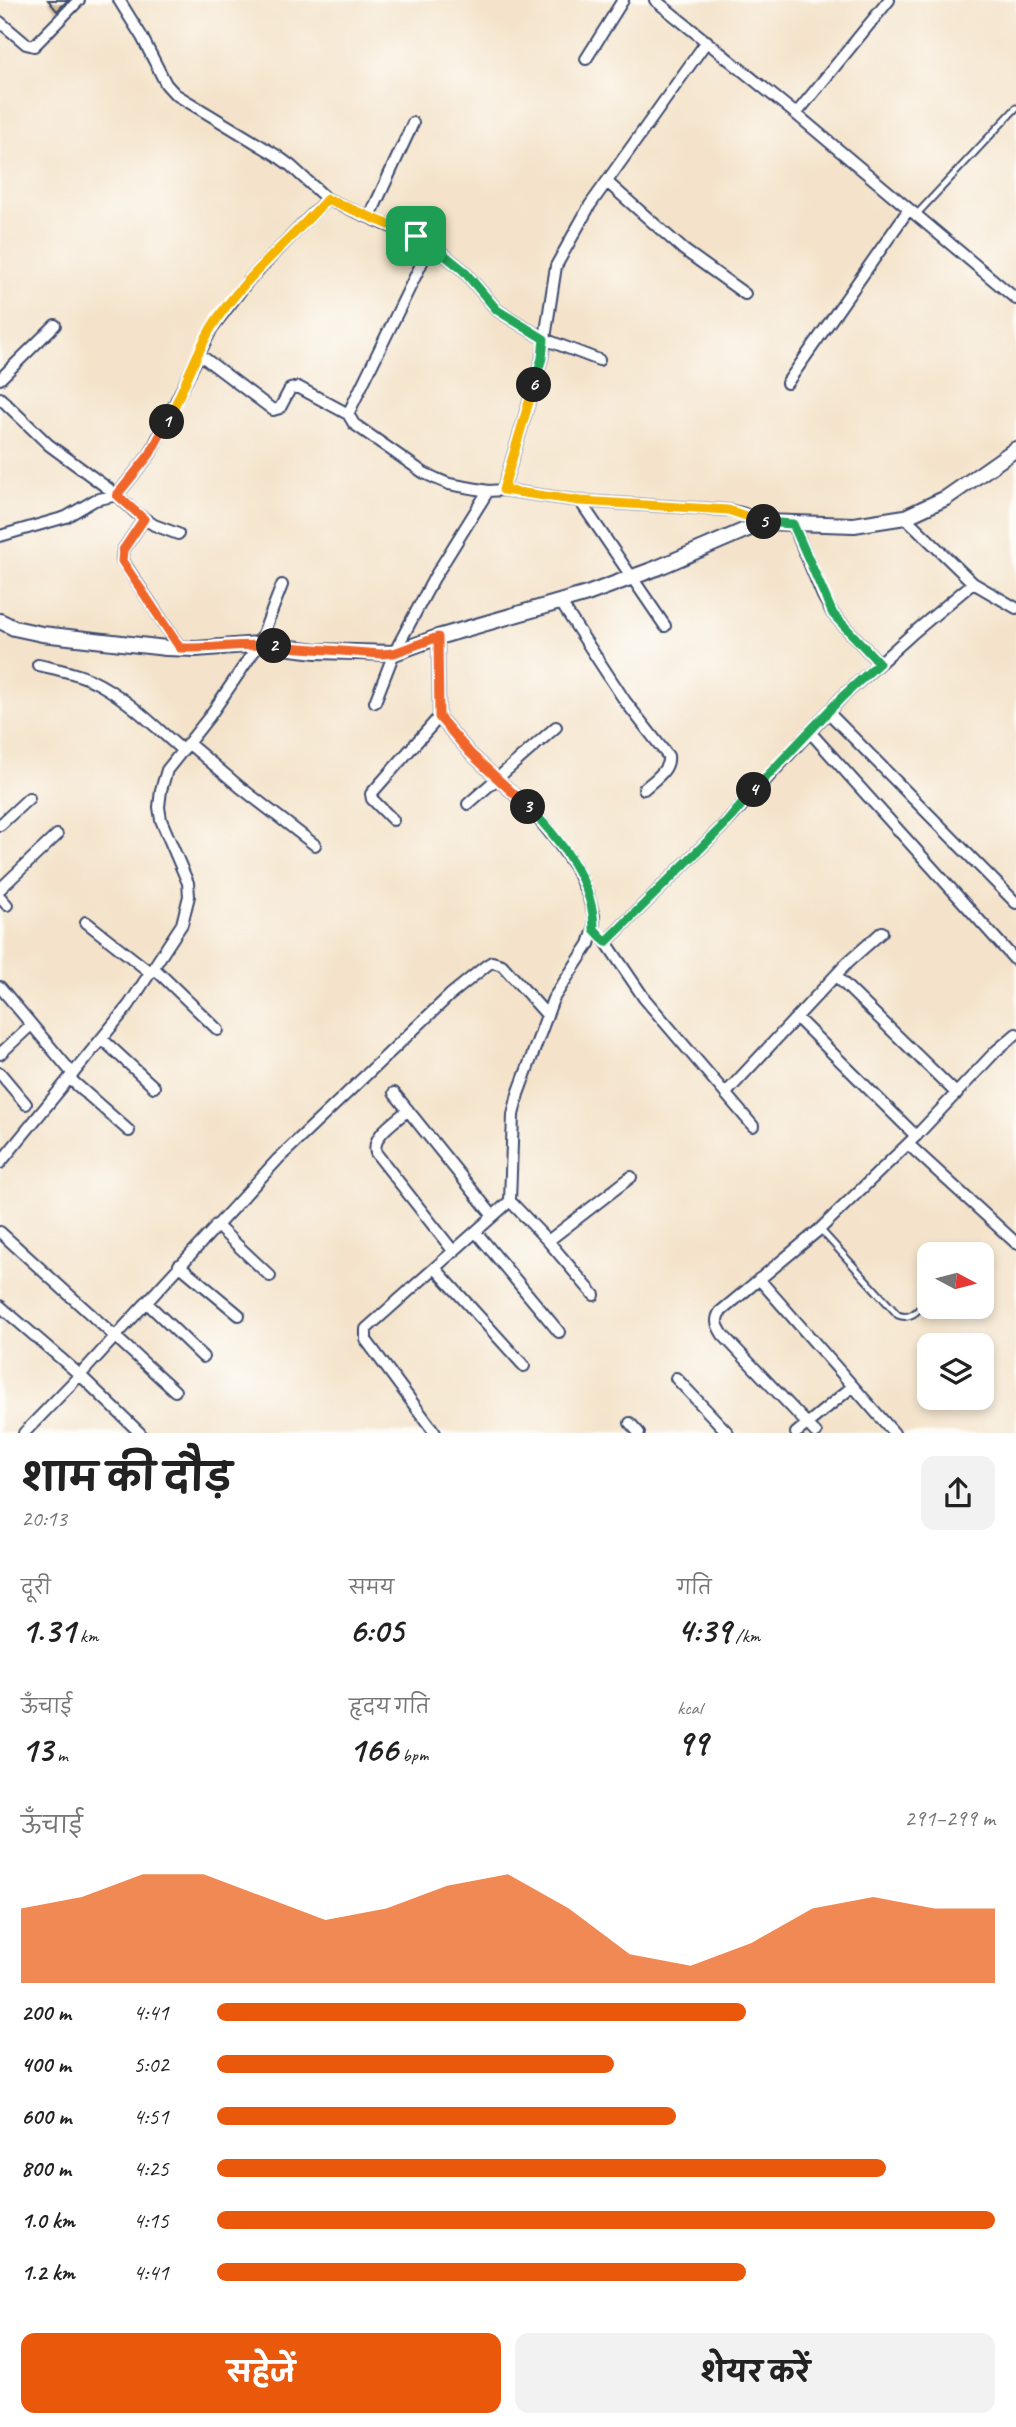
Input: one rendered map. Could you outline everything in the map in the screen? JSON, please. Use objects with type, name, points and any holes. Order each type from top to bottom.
[{"type":"street","points":[[0,22],[26,44],[34,46],[79,0]]},
{"type":"street","points":[[119,0],[166,84],[175,94],[284,160],[327,199],[431,244],[463,270],[497,310],[544,339],[599,360]]},
{"type":"street","points":[[586,60],[623,0]]},
{"type":"street","points":[[655,0],[796,114],[1016,299]]},
{"type":"street","points":[[796,114],[889,0]]},
{"type":"street","points":[[503,490],[542,358],[556,266],[607,182],[706,41]]},
{"type":"street","points":[[370,216],[413,123]]},
{"type":"street","points":[[607,182],[684,250],[746,293]]},
{"type":"street","points":[[0,536],[66,517],[95,500],[117,495],[150,454],[212,328],[248,281],[327,199]]},
{"type":"street","points":[[787,383],[913,212]]},
{"type":"street","points":[[348,414],[431,244]]},
{"type":"street","points":[[0,379],[55,325]]},
{"type":"street","points":[[200,354],[272,410],[280,408],[290,389],[298,387],[348,414],[354,424],[424,473],[449,484],[488,491],[503,490],[580,501],[728,510],[764,522],[854,526],[905,517],[946,498],[1016,449]]},
{"type":"street","points":[[0,398],[60,453],[117,495],[144,519],[178,534]]},
{"type":"street","points":[[375,702],[394,653],[434,578],[488,491]]},
{"type":"street","points":[[580,501],[665,626]]},
{"type":"street","points":[[905,517],[973,583],[1016,608]]},
{"type":"street","points":[[144,519],[123,550],[122,561],[180,648]]},
{"type":"street","points":[[0,621],[14,628],[42,634],[180,648],[259,645],[316,651],[394,653],[438,637],[561,603],[631,578],[764,522]]},
{"type":"street","points":[[793,524],[833,614],[879,663]]},
{"type":"street","points":[[606,942],[727,822],[828,712],[879,663],[973,583]]},
{"type":"street","points":[[0,1163],[129,1005],[182,924],[189,896],[188,883],[161,820],[159,807],[167,770],[209,718],[259,645],[282,585]]},
{"type":"street","points":[[561,603],[625,701],[668,756],[666,768],[645,789]]},
{"type":"street","points":[[438,637],[439,717],[470,753],[534,813],[575,867],[594,916],[594,929],[589,944],[553,999],[518,1094],[513,1115],[510,1201],[548,1241],[593,1296]]},
{"type":"street","points":[[38,665],[75,674],[100,685],[315,845]]},
{"type":"street","points":[[828,712],[1016,903]]},
{"type":"street","points":[[393,820],[372,799],[371,794],[439,717]]},
{"type":"street","points":[[468,804],[556,727]]},
{"type":"street","points":[[810,732],[1016,961]]},
{"type":"street","points":[[0,825],[29,798]]},
{"type":"street","points":[[0,889],[57,835]]},
{"type":"street","points":[[86,922],[152,970],[218,1030]]},
{"type":"street","points":[[594,929],[644,998],[753,1126]]},
{"type":"street","points":[[726,1093],[836,976],[882,932]]},
{"type":"street","points":[[24,1433],[80,1376],[278,1159],[450,995],[487,965],[492,962],[502,965],[547,1015]]},
{"type":"street","points":[[836,976],[957,1094]]},
{"type":"street","points":[[0,987],[71,1076],[129,1131]]},
{"type":"street","points":[[797,1018],[912,1140],[1016,1243]]},
{"type":"street","points":[[0,1054],[32,1025]]},
{"type":"street","points":[[816,1433],[718,1327],[717,1317],[820,1229],[1016,1034]]},
{"type":"street","points":[[102,1039],[154,1087]]},
{"type":"street","points":[[0,1073],[26,1104]]},
{"type":"street","points":[[394,1093],[493,1216]]},
{"type":"street","points":[[408,1110],[379,1137],[374,1147],[454,1251]]},
{"type":"street","points":[[548,1241],[631,1177]]},
{"type":"street","points":[[435,1433],[365,1335],[366,1329],[510,1201]]},
{"type":"street","points":[[216,1225],[270,1276]]},
{"type":"street","points":[[0,1232],[176,1391]]},
{"type":"street","points":[[476,1232],[559,1332]]},
{"type":"street","points":[[179,1265],[239,1315]]},
{"type":"street","points":[[436,1269],[524,1366]]},
{"type":"street","points":[[759,1279],[894,1433]]},
{"type":"street","points":[[146,1302],[202,1357]]},
{"type":"street","points":[[0,1306],[140,1433]]},
{"type":"street","points":[[676,1378],[728,1433]]},
{"type":"street","points":[[796,1433],[852,1387]]},
{"type":"street","points":[[630,1423],[639,1433]]},
{"type":"lane","points":[[913,212],[1016,107]]},
{"type":"lane","points":[[820,1229],[898,1315],[911,1316],[917,1310]]},
{"type":"building","points":[[48,0],[68,0],[57,11]]},
{"type":"route","points":[[327,199],[416,236],[439,249],[463,270],[497,310],[544,339],[542,358],[503,490],[580,501],[728,510],[764,522],[793,524],[833,614],[879,663],[842,697],[727,822],[606,942],[594,929],[594,916],[588,895],[575,867],[559,844],[534,813],[470,753],[439,717],[438,637],[394,653],[381,654],[259,645],[180,648],[122,561],[123,550],[144,519],[117,495],[150,454],[212,328],[248,281],[327,199]]}]
